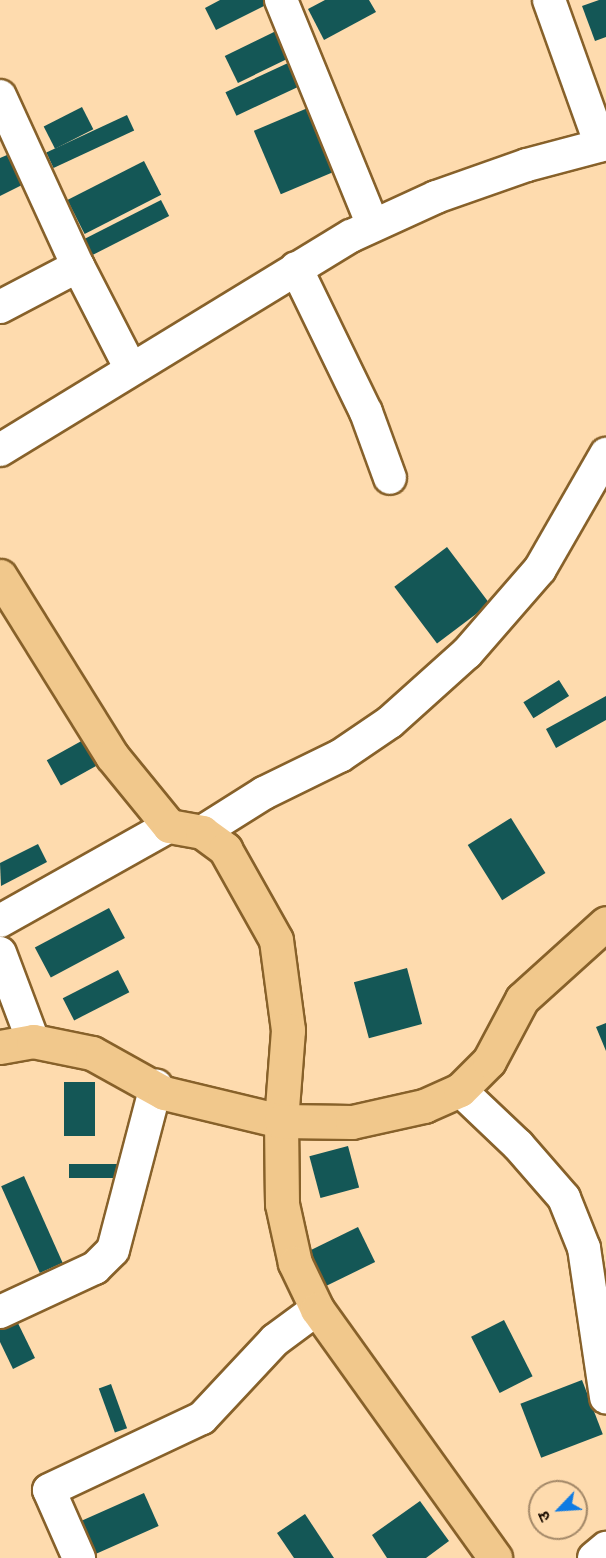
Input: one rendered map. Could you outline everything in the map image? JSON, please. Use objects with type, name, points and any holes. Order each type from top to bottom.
[{"type":"main road","points":[[0,576],[112,756],[169,826],[202,832],[225,849],[276,940],[288,1030],[280,1121],[282,1204],[295,1263],[317,1309],[495,1558]]},
{"type":"main road","points":[[0,1047],[33,1041],[92,1053],[164,1092],[280,1121],[352,1122],[424,1106],[460,1090],[489,1061],[522,999],[606,923]]},
{"type":"street","points":[[281,0],[374,225]]},
{"type":"street","points":[[3,440],[296,268],[374,225],[446,193],[604,145],[549,0]]},
{"type":"street","points":[[0,96],[78,266],[130,367]]},
{"type":"street","points":[[0,307],[78,266]]},
{"type":"street","points":[[296,268],[366,412],[390,478]]},
{"type":"street","points":[[202,832],[264,793],[357,745],[390,722],[467,653],[540,569],[606,454]]},
{"type":"street","points":[[0,921],[169,826]]},
{"type":"street","points":[[0,953],[33,1041]]},
{"type":"street","points":[[0,1312],[95,1268],[113,1250],[156,1086]]},
{"type":"street","points":[[460,1090],[518,1145],[564,1198],[595,1245],[606,1397]]},
{"type":"street","points":[[79,1558],[49,1490],[202,1418],[275,1340],[317,1309]]},
{"type":"street","points":[[594,1558],[606,1548]]},
{"type":"building","points":[[220,0],[268,0],[270,3],[216,30],[205,8]]},
{"type":"building","points":[[325,0],[369,0],[376,12],[324,40],[308,9]]},
{"type":"building","points":[[606,0],[606,37],[595,41],[582,6]]},
{"type":"building","points":[[276,31],[289,58],[238,83],[225,56]]},
{"type":"building","points":[[288,63],[299,87],[236,116],[225,92]]},
{"type":"building","points":[[82,107],[93,129],[55,149],[44,127]]},
{"type":"building","points":[[310,107],[337,171],[281,194],[254,131]]},
{"type":"building","points":[[127,115],[134,130],[54,168],[46,153]]},
{"type":"building","points":[[7,155],[22,185],[0,196],[0,158]]},
{"type":"building","points":[[144,161],[161,195],[85,234],[67,200]]},
{"type":"building","points":[[161,200],[169,216],[93,255],[84,239]]},
{"type":"building","points":[[447,547],[490,604],[437,643],[394,587]]},
{"type":"building","points":[[559,680],[569,696],[533,718],[523,702]]},
{"type":"building","points":[[606,696],[606,720],[556,748],[546,729]]},
{"type":"building","points":[[94,734],[108,759],[61,786],[47,760]]},
{"type":"building","points":[[511,818],[545,873],[502,900],[468,845]]},
{"type":"building","points":[[38,844],[47,862],[1,886],[0,863]]},
{"type":"building","points":[[109,908],[125,938],[51,977],[35,947]]},
{"type":"building","points":[[407,968],[422,1024],[369,1038],[354,982]]},
{"type":"building","points":[[118,970],[129,992],[74,1020],[63,998]]},
{"type":"building","points":[[606,1023],[606,1051],[596,1027]]},
{"type":"building","points":[[64,1082],[95,1082],[95,1136],[64,1136]]},
{"type":"building","points":[[348,1146],[359,1188],[320,1198],[309,1156]]},
{"type":"building","points":[[69,1164],[124,1164],[124,1178],[69,1178]]},
{"type":"building","points":[[24,1176],[63,1263],[40,1273],[1,1186]]},
{"type":"building","points":[[358,1227],[375,1262],[323,1287],[306,1252]]},
{"type":"building","points":[[12,1311],[35,1358],[13,1369],[0,1342],[0,1317]]},
{"type":"building","points":[[504,1320],[533,1376],[500,1393],[471,1337]]},
{"type":"building","points":[[582,1380],[603,1434],[541,1458],[520,1404]]},
{"type":"building","points":[[111,1384],[127,1428],[115,1433],[99,1388]]},
{"type":"building","points":[[144,1493],[159,1526],[88,1557],[74,1524]]},
{"type":"building","points":[[420,1501],[449,1541],[426,1558],[387,1558],[372,1535]]},
{"type":"building","points":[[305,1514],[334,1558],[294,1558],[277,1533]]}]
